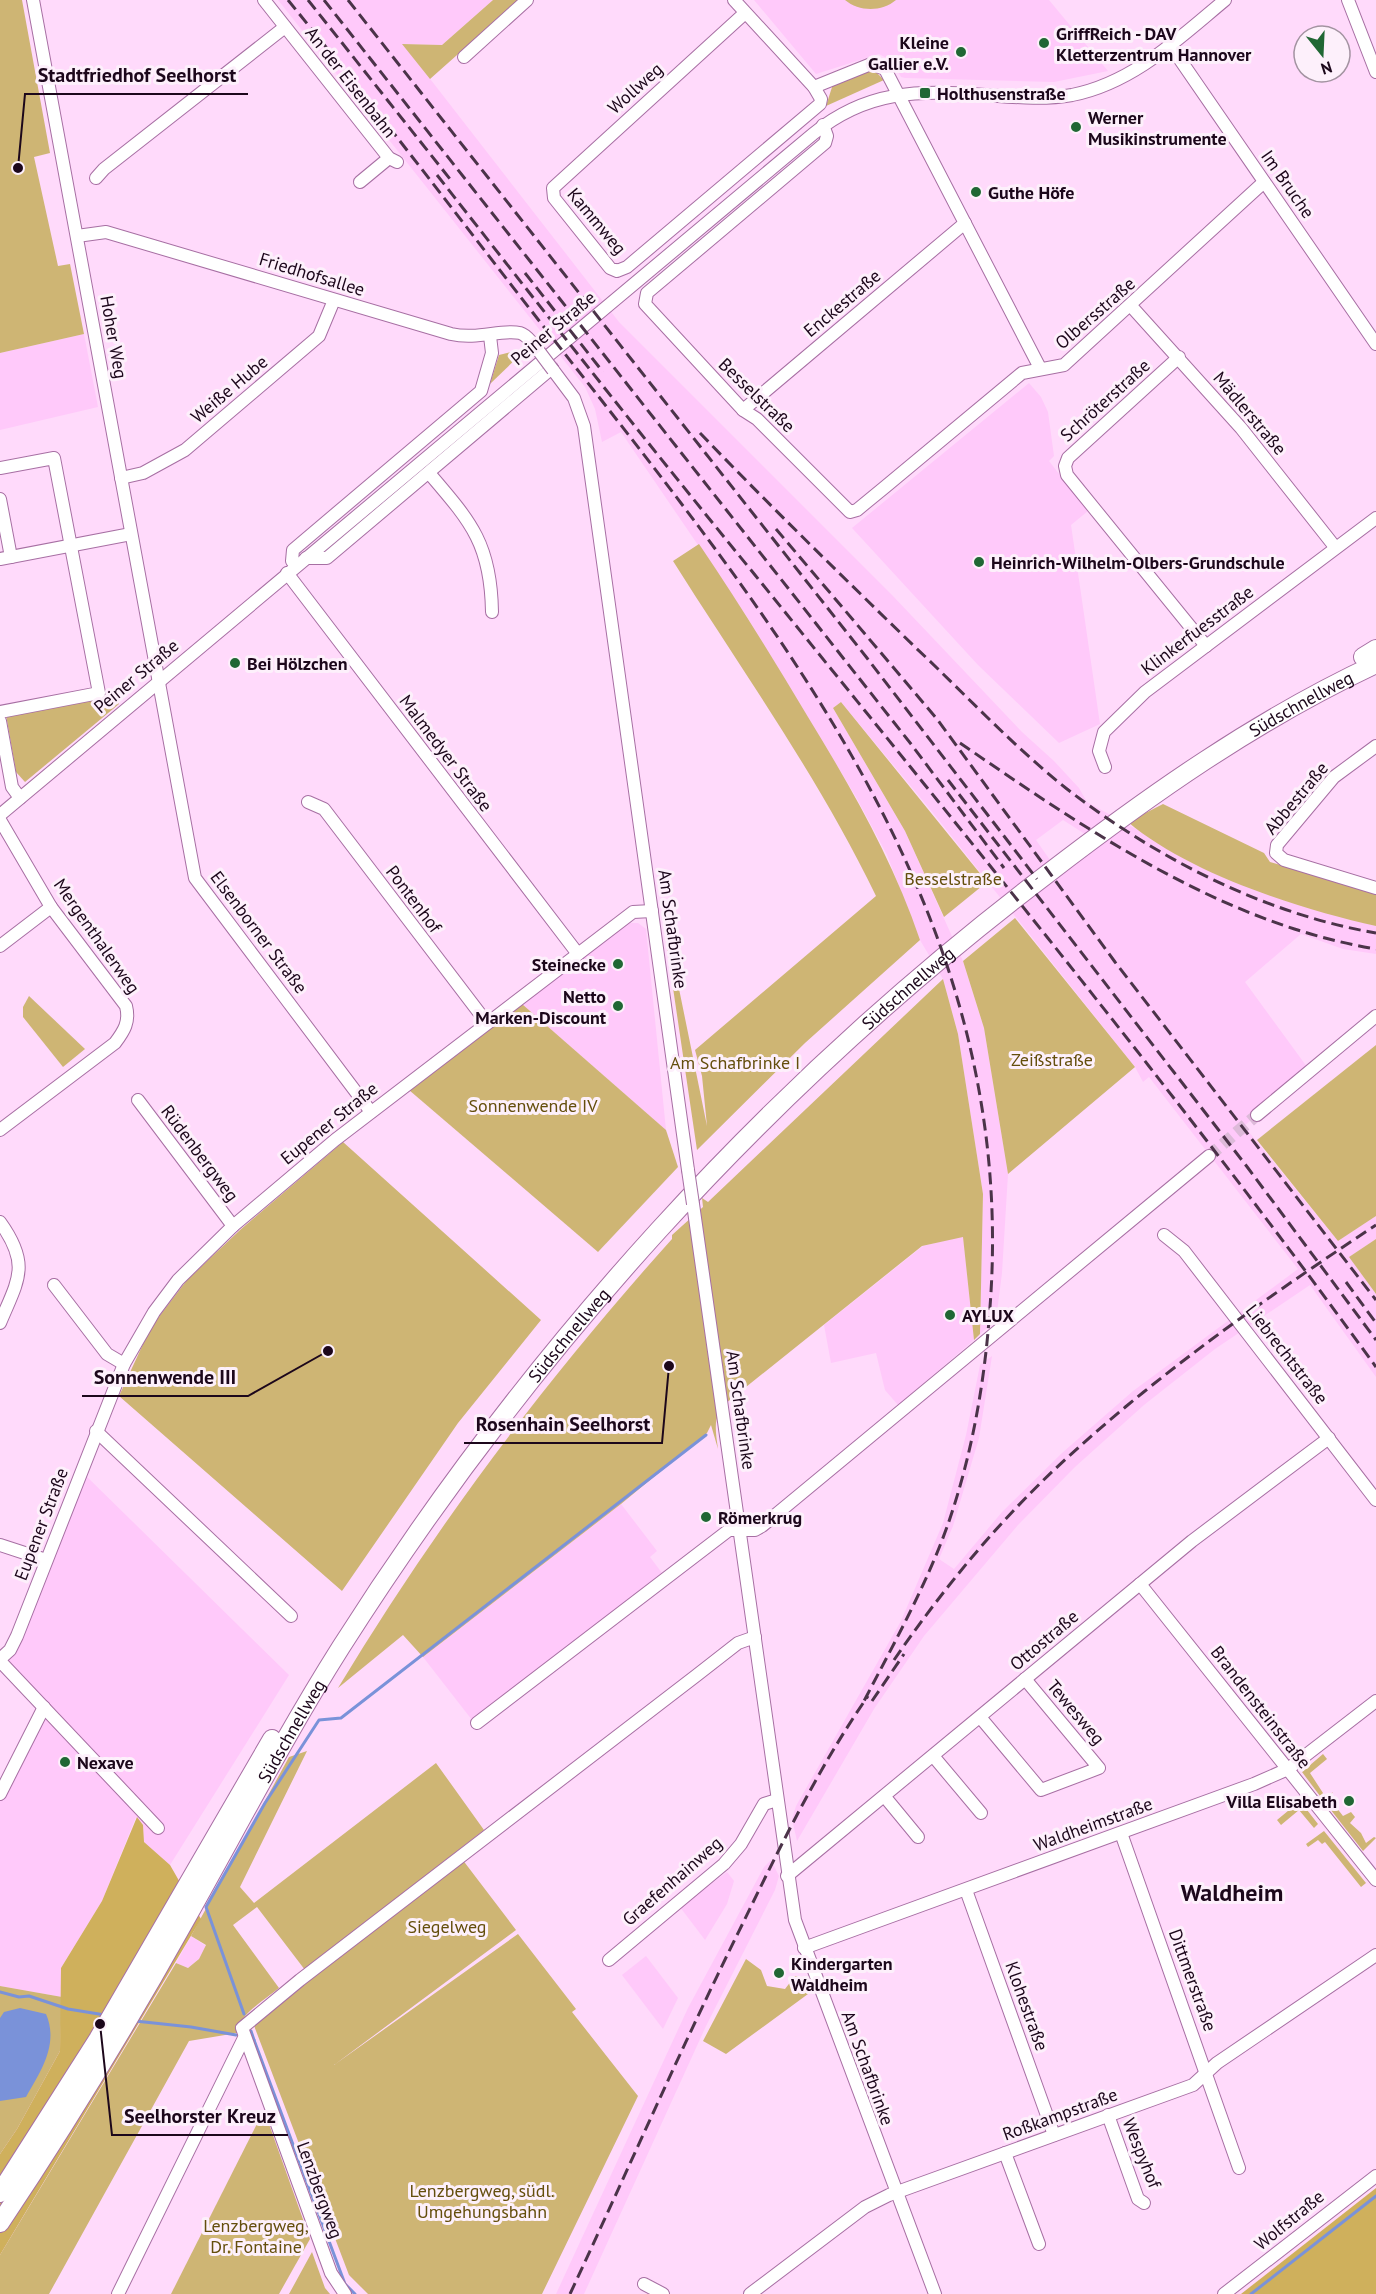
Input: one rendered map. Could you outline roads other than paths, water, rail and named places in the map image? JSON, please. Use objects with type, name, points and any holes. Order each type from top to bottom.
[{"type":"highway","name":"Südschnellweg","points":[[2,2221],[175,1923],[301,1712],[377,1592],[443,1496],[509,1407],[596,1299],[726,1158],[840,1047],[895,997],[1009,902],[1120,818],[1207,758],[1373,656]]},
{"type":"highway","name":"Südschnellweg","points":[[0,2193],[106,2040]]},
{"type":"street","name":"Hoher Weg","points":[[33,0],[158,680]]},
{"type":"street","points":[[96,178],[104,169],[285,27],[264,0]]},
{"type":"street","points":[[464,57],[527,0]]},
{"type":"street","points":[[734,0],[814,87],[871,64],[885,69],[1040,368]]},
{"type":"street","name":"Peiner Straße","points":[[0,815],[158,680],[823,125],[864,102],[899,94],[983,95],[1028,99],[1070,95],[1092,90],[1134,71],[1225,0]]},
{"type":"street","points":[[1348,0],[1376,72]]},
{"type":"street","name":"Wollweg","points":[[552,192],[556,184],[745,13]]},
{"type":"street","name":"An der Eisenbahn","points":[[285,27],[393,160],[360,182]]},
{"type":"street","name":"Im Bruche","points":[[1170,45],[1376,344]]},
{"type":"street","name":"Kammweg","points":[[552,192],[554,198],[610,268],[617,271],[627,267],[818,109],[821,99],[814,87]]},
{"type":"street","name":"Besselstraße","points":[[823,125],[827,136],[825,143],[647,293],[646,299],[647,309],[742,410],[757,418],[850,512]]},
{"type":"street","name":"Olbersstraße","points":[[850,512],[857,510],[1022,373],[1064,365],[1264,182]]},
{"type":"street","name":"Enckestraße","points":[[742,410],[965,223]]},
{"type":"street","name":"Friedhofsallee","points":[[77,236],[106,232],[465,337],[519,333],[526,336],[534,346]]},
{"type":"street","name":"Weiße Hube","points":[[121,478],[143,473],[185,450],[319,336],[334,300]]},
{"type":"street","name":"Mädlerstraße","points":[[1131,306],[1241,428],[1335,548]]},
{"type":"street","name":"Peiner Straße","points":[[296,565],[292,561],[293,550],[481,391],[492,353],[490,336]]},
{"type":"street","name":"Am Schafbrinke","points":[[534,346],[550,371],[574,398],[584,426],[795,1920],[935,2294]]},
{"type":"street","name":"Schröterstraße","points":[[1179,357],[1068,458],[1065,466],[1067,475],[1206,646]]},
{"type":"street","name":"Peiner Straße","points":[[296,565],[327,558],[550,371]]},
{"type":"street","points":[[0,468],[54,458],[99,693],[0,712]]},
{"type":"street","points":[[429,473],[470,521],[479,537],[492,592],[492,612]]},
{"type":"street","points":[[0,499],[5,558],[132,534]]},
{"type":"street","name":"Klinkerfuesstraße","points":[[1105,767],[1099,751],[1104,732],[1145,692],[1376,518]]},
{"type":"street","name":"Malmedyer Straße","points":[[296,565],[578,954]]},
{"type":"street","name":"Elsenborner Straße","points":[[158,680],[195,878],[371,1112]]},
{"type":"street","points":[[0,721],[12,788],[21,798]]},
{"type":"street","name":"Abbestraße","points":[[1376,746],[1334,777],[1277,844],[1276,853],[1284,860],[1376,888]]},
{"type":"street","name":"Pontenhof","points":[[308,802],[324,809],[487,1023]]},
{"type":"street","name":"Mergenthalerweg","points":[[0,820],[51,907],[126,1006],[128,1017],[125,1030],[115,1043],[0,1130]]},
{"type":"street","points":[[0,946],[51,907]]},
{"type":"street","name":"Eupener Straße","points":[[158,1828],[0,1660],[17,1636],[124,1364],[154,1312],[178,1280],[233,1226],[371,1112],[633,912],[652,911]]},
{"type":"street","points":[[1257,1115],[1376,1016]]},
{"type":"street","name":"Rüdenbergweg","points":[[138,1100],[233,1226]]},
{"type":"street","points":[[477,1723],[729,1530],[755,1530],[762,1527],[1209,1156]]},
{"type":"street","points":[[0,1222],[12,1238],[21,1273],[0,1323]]},
{"type":"street","name":"Liebrechtstraße","points":[[1164,1235],[1184,1251],[1376,1500]]},
{"type":"street","points":[[54,1285],[107,1354],[124,1364]]},
{"type":"street","points":[[96,1431],[291,1616]]},
{"type":"street","name":"Ottostraße","points":[[787,1876],[934,1757],[1192,1541],[1329,1438]]},
{"type":"street","points":[[0,1545],[46,1560]]},
{"type":"street","name":"Brandensteinstraße","points":[[1140,1584],[1376,1881]]},
{"type":"street","points":[[118,2294],[243,2033],[300,1980],[738,1643],[755,1637]]},
{"type":"street","name":"Tewesweg","points":[[980,1718],[1041,1790],[1099,1768],[1025,1679]]},
{"type":"street","name":"Waldheimstraße","points":[[804,1948],[1121,1833],[1288,1769],[1376,1701]]},
{"type":"street","points":[[0,1794],[44,1707]]},
{"type":"street","points":[[934,1757],[981,1813]]},
{"type":"street","points":[[885,1797],[918,1837]]},
{"type":"street","name":"Graefenhainweg","points":[[609,1960],[724,1864],[741,1844],[764,1804],[777,1800]]},
{"type":"street","name":"Dittmerstraße","points":[[1121,1833],[1207,2071],[1239,2168]]},
{"type":"street","name":"Klohestraße","points":[[966,1890],[1054,2135]]},
{"type":"street","name":"Roßkampstraße","points":[[750,2294],[865,2207],[896,2192],[1192,2085],[1207,2071],[1376,1955]]},
{"type":"street","name":"Lenzbergweg","points":[[243,2033],[331,2273],[345,2294]]},
{"type":"street","name":"Wespyhof","points":[[1108,2115],[1138,2199],[1144,2203]]},
{"type":"street","points":[[1005,2153],[1039,2244]]},
{"type":"street","name":"Wolfstraße","points":[[1224,2294],[1376,2176]]},
{"type":"street","points":[[644,2284],[663,2294]]},
{"type":"water","points":[[20,2008],[46,2014],[50,2036],[49,2047],[42,2067],[26,2097],[0,2101],[0,2018],[4,2012]]},
{"type":"waterway","points":[[244,2014],[206,1907],[265,1803],[319,1720],[341,1718],[706,1435]]},
{"type":"waterway","points":[[0,1992],[19,1997],[29,1996],[68,2009],[105,2015]]},
{"type":"waterway","points":[[135,2021],[236,2035]]},
{"type":"waterway","points":[[251,2031],[254,2040]]},
{"type":"waterway","points":[[250,2039],[254,2040],[345,2284],[355,2294]]},
{"type":"waterway","points":[[1251,2294],[1376,2196]]},
{"type":"tunnel","points":[[1209,1156],[1257,1115]]},
{"type":"railway","points":[[288,0],[675,495],[751,599],[821,705],[883,814],[934,928],[970,1048],[990,1174],[988,1335],[976,1418],[964,1473],[947,1527],[919,1594],[863,1703]]},
{"type":"railway","points":[[308,0],[450,179]]},
{"type":"railway","points":[[324,0],[911,744],[1004,868]]},
{"type":"railway","points":[[348,0],[867,658],[1037,879]]},
{"type":"railway","points":[[437,175],[555,326],[1149,1066],[1226,1165],[1376,1367]]},
{"type":"railway","points":[[525,273],[603,372]]},
{"type":"railway","points":[[700,433],[806,541],[990,720],[1067,789],[1137,838],[1213,880],[1293,912],[1376,933]]},
{"type":"railway","points":[[776,529],[937,719],[1115,962],[1376,1300]]},
{"type":"railway","points":[[960,743],[1107,840],[1210,895],[1263,918],[1319,936],[1376,949]]},
{"type":"railway","points":[[948,780],[1248,1168],[1376,1340]]},
{"type":"railway","points":[[894,1660],[975,1553],[1068,1457],[1179,1364],[1296,1279],[1376,1225]]},
{"type":"railway","points":[[1346,1282],[1376,1323]]},
{"type":"railway","points":[[872,1701],[904,1654]]},
{"type":"railway","points":[[570,2294],[697,2018],[770,1868],[816,1780],[868,1696]]},
{"type":"place","name":"GriffReich - DAV Kletterzentrum Hannover","points":[[1044,43]]},
{"type":"place","name":"Kleine Gallier e.V.","points":[[961,52]]},
{"type":"place","name":"Holthusenstraße","points":[[925,93]]},
{"type":"place","name":"Werner Musikinstrumente","points":[[1076,127]]},
{"type":"place","name":"Stadtfriedhof Seelhorst","points":[[18,168]]},
{"type":"place","name":"Guthe Höfe","points":[[976,192]]},
{"type":"place","name":"Heinrich-Wilhelm-Olbers-Grundschule","points":[[979,562]]},
{"type":"place","name":"Bei Hölzchen","points":[[235,663]]},
{"type":"place","name":"Steinecke","points":[[618,964]]},
{"type":"place","name":"Netto Marken-Discount","points":[[618,1006]]},
{"type":"place","name":"AYLUX","points":[[950,1315]]},
{"type":"place","name":"Sonnenwende III","points":[[328,1351]]},
{"type":"place","name":"Rosenhain Seelhorst","points":[[669,1366]]},
{"type":"place","name":"Römerkrug","points":[[706,1517]]},
{"type":"place","name":"Nexave","points":[[65,1762]]},
{"type":"place","name":"Villa Elisabeth","points":[[1349,1801]]},
{"type":"place","name":"Kindergarten Waldheim","points":[[779,1973]]},
{"type":"place","name":"Seelhorster Kreuz","points":[[100,2024]]},
{"type":"district","name":"Waldheim","points":[[1232,1892]]},
{"type":"park label","name":"Zeißstraße","points":[[1052,1059]]},
{"type":"park label","name":"Am Schafbrinke I","points":[[735,1062]]},
{"type":"park label","name":"Sonnenwende IV","points":[[533,1105]]},
{"type":"park label","name":"Siegelweg","points":[[447,1926]]},
{"type":"park label","name":"Lenzbergweg, südl. Umgehungsbahn","points":[[482,2200]]},
{"type":"park label","name":"Lenzbergweg, Dr. Fontaine","points":[[256,2235]]}]
